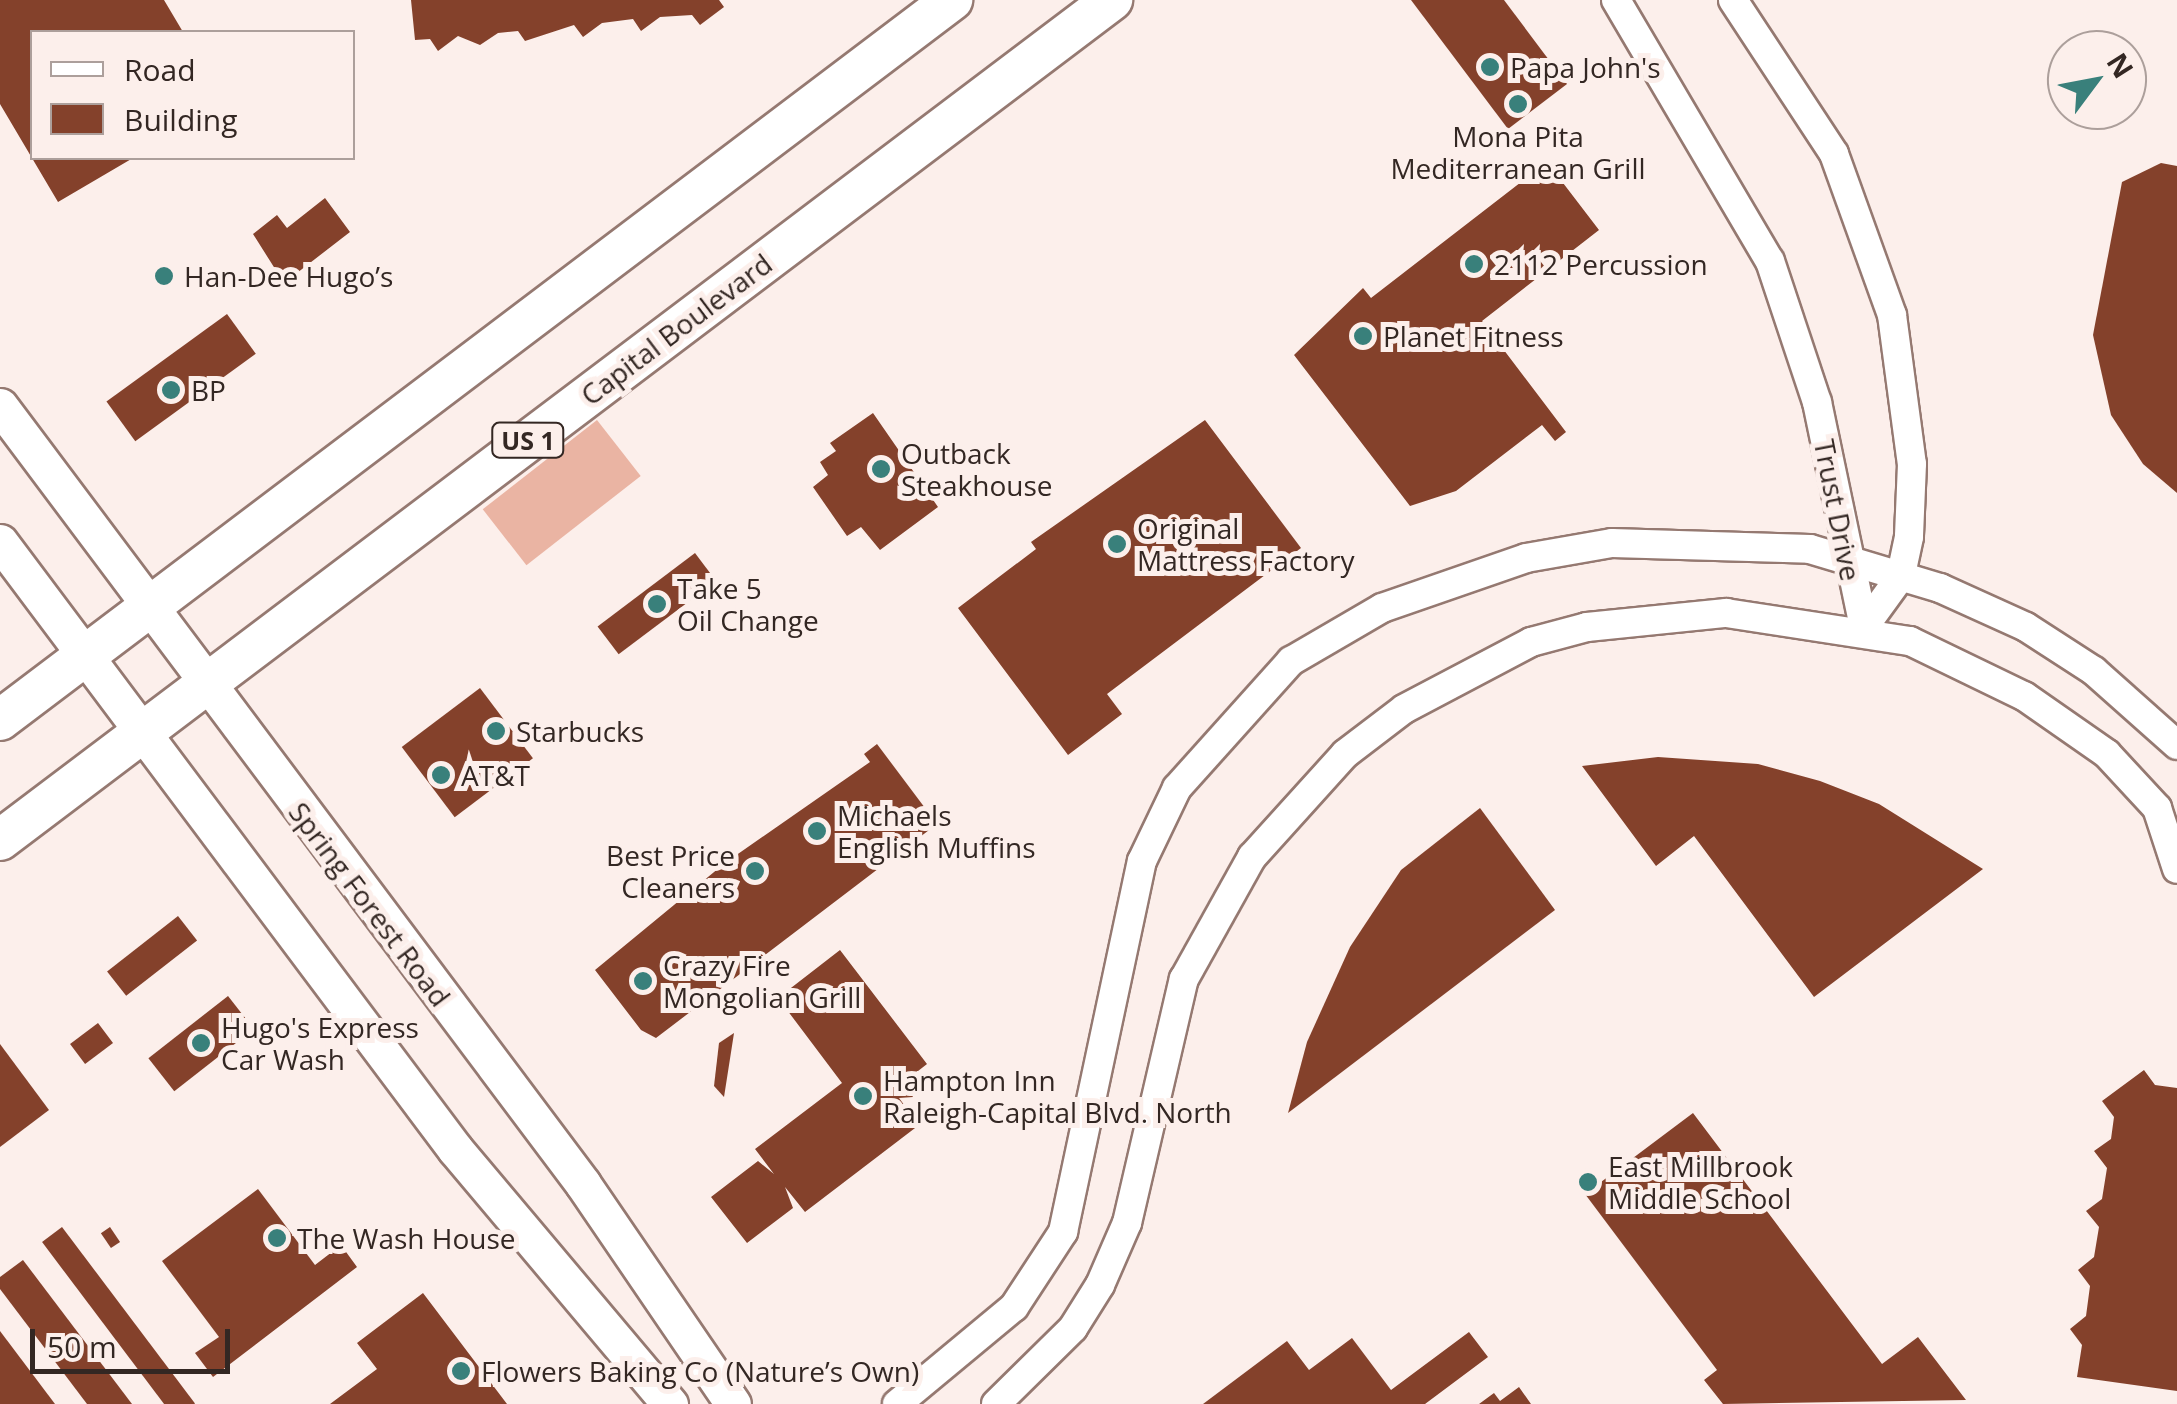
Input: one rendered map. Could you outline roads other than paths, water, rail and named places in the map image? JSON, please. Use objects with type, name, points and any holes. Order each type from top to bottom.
[{"type":"highway","points":[[0,720],[952,0]]},
{"type":"highway","name":"Capital Boulevard","points":[[0,840],[1112,0]]},
{"type":"main road","name":"Spring Forest Road","points":[[0,406],[147,608],[583,1184],[733,1404]]},
{"type":"main road","points":[[0,542],[502,1210],[670,1404]]},
{"type":"street","name":"Trust Drive","points":[[1616,0],[1770,261],[1817,402],[1844,558],[1864,627]]},
{"type":"street","name":"Trust Drive","points":[[1733,0],[1834,154],[1892,315],[1912,464],[1900,576],[1864,627]]},
{"type":"street","points":[[898,1404],[1014,1307],[1063,1232],[1142,861],[1177,788],[1268,682],[1382,608],[1526,558],[1687,539],[1844,558],[1900,576],[2026,627],[2094,671],[2177,744]]},
{"type":"street","points":[[996,1404],[1073,1328],[1100,1285],[1141,1169],[1160,1055],[1216,912],[1278,822],[1345,754],[1467,674],[1587,627],[1726,613],[1864,627],[1966,666],[2081,732],[2157,808],[2177,869]]},
{"type":"place","name":"Papa John's","points":[[1490,67]]},
{"type":"place","name":"Mona Pita Mediterranean Grill","points":[[1518,104]]},
{"type":"place","name":"2112 Percussion","points":[[1474,264]]},
{"type":"place","name":"Han-Dee Hugo’s","points":[[164,276]]},
{"type":"place","name":"Planet Fitness","points":[[1363,336]]},
{"type":"place","name":"BP","points":[[171,390]]},
{"type":"place","name":"Outback Steakhouse","points":[[881,469]]},
{"type":"place","name":"Original Mattress Factory","points":[[1117,544]]},
{"type":"place","name":"Take 5 Oil Change","points":[[657,604]]},
{"type":"place","name":"Starbucks","points":[[496,731]]},
{"type":"place","name":"AT&T","points":[[441,775]]},
{"type":"place","name":"Michaels English Muffins","points":[[817,831]]},
{"type":"place","name":"Best Price Cleaners","points":[[755,871]]},
{"type":"place","name":"Crazy Fire Mongolian Grill","points":[[643,981]]},
{"type":"place","name":"Hugo's Express Car Wash","points":[[201,1043]]},
{"type":"place","name":"Hampton Inn Raleigh-Capital Blvd. North","points":[[863,1096]]},
{"type":"place","name":"East Millbrook Middle School","points":[[1588,1182]]},
{"type":"place","name":"The Wash House","points":[[277,1238]]},
{"type":"place","name":"Flowers Baking Co (Nature’s Own)","points":[[461,1371]]}]
